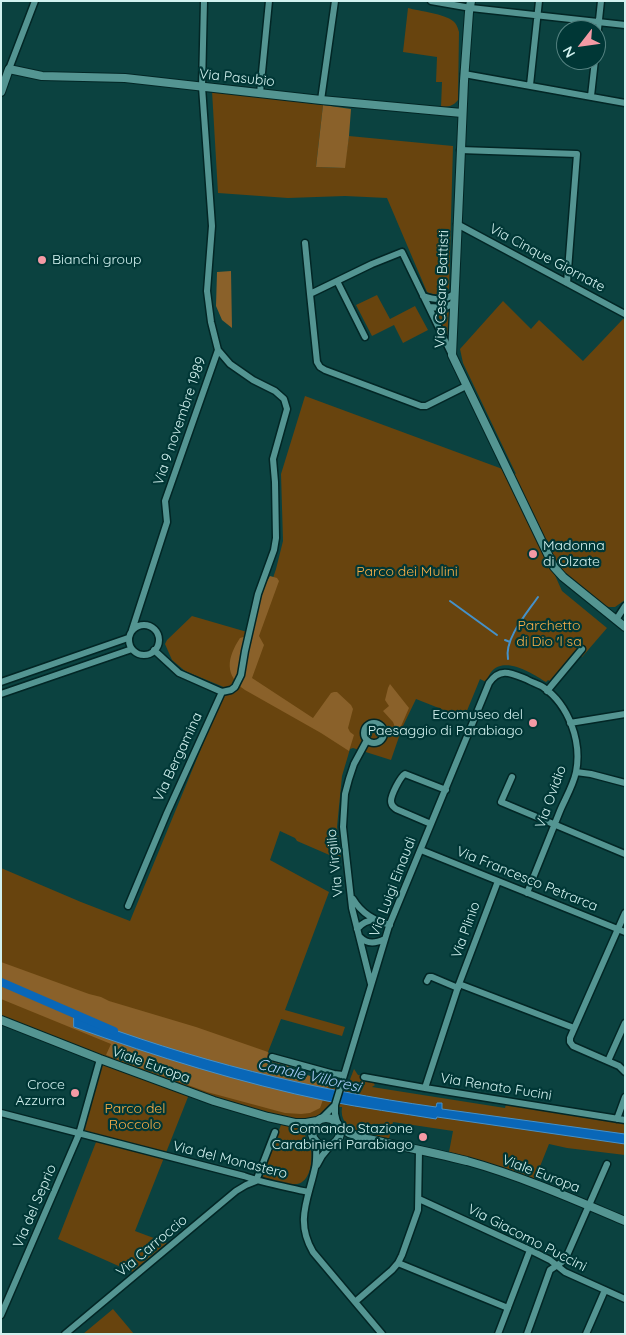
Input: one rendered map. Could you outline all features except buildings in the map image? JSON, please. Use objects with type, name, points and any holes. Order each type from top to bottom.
[{"type":"street","points":[[1,92],[35,1]]},
{"type":"street","points":[[154,650],[179,674],[222,692],[234,687],[241,675],[244,651],[258,594],[274,550],[276,520],[273,459],[287,409],[284,399],[275,391],[253,380],[230,364],[218,350],[212,322],[207,291],[212,226],[202,87],[204,1]]},
{"type":"street","points":[[260,93],[269,1]]},
{"type":"street","points":[[321,100],[335,1]]},
{"type":"street","points":[[431,1],[471,4],[581,20]]},
{"type":"street","points":[[530,85],[539,1]]},
{"type":"street","points":[[599,20],[601,1]]},
{"type":"street","name":"Via Cesare Battisti","points":[[471,4],[464,74],[452,355],[554,567],[562,577],[625,627]]},
{"type":"street","points":[[606,23],[625,25]]},
{"type":"street","name":"Via Pasubio","points":[[9,69],[42,76],[125,78],[321,100],[462,113]]},
{"type":"street","points":[[591,96],[594,70]]},
{"type":"street","points":[[464,74],[625,102]]},
{"type":"street","points":[[460,150],[577,154],[567,283]]},
{"type":"street","name":"Via Cinque Giornate","points":[[457,224],[625,314]]},
{"type":"street","points":[[305,243],[317,362],[320,367],[422,406],[426,406],[466,386]]},
{"type":"street","points":[[310,294],[372,264],[402,252],[452,355]]},
{"type":"street","points":[[337,281],[365,337]]},
{"type":"street","points":[[423,296],[437,300],[454,294]]},
{"type":"street","points":[[429,308],[444,308],[454,303]]},
{"type":"street","name":"Via 9 novembre 1989","points":[[132,630],[167,522],[165,501],[218,350]]},
{"type":"street","points":[[616,620],[625,606]]},
{"type":"street","points":[[141,624],[154,628],[159,641],[154,650],[144,655],[132,650],[128,638],[132,630],[141,624]]},
{"type":"street","points":[[1,682],[128,638]]},
{"type":"street","points":[[546,690],[582,649]]},
{"type":"street","points":[[1,694],[132,650]]},
{"type":"street","name":"Via Ovidio","points":[[490,684],[498,674],[510,672],[542,687],[554,697],[562,708],[570,723],[577,746],[576,772],[527,893]]},
{"type":"street","name":"Via Luigi Einaudi","points":[[338,1125],[335,1105],[342,1078],[390,925],[490,684]]},
{"type":"street","name":"Via Bergamina","points":[[128,906],[167,813],[222,692]]},
{"type":"street","points":[[570,723],[625,714]]},
{"type":"street","name":"Via Virgilio","points":[[367,740],[354,764],[345,794],[343,827],[350,893],[372,986]]},
{"type":"street","points":[[576,772],[625,783]]},
{"type":"street","points":[[432,824],[396,809],[391,800],[401,778],[405,774],[446,790]]},
{"type":"street","points":[[512,777],[501,802],[625,854]]},
{"type":"street","name":"Via Francesco Petrarca","points":[[421,850],[625,932]]},
{"type":"street","name":"Via Plinio","points":[[425,1088],[459,986],[498,881]]},
{"type":"street","points":[[350,893],[360,910],[375,920],[390,925]]},
{"type":"street","points":[[625,913],[570,1038],[573,1046],[619,1066],[625,1072]]},
{"type":"street","points":[[357,929],[364,922],[375,920]]},
{"type":"street","points":[[359,936],[363,941],[369,943],[386,939]]},
{"type":"street","points":[[427,980],[432,977],[574,1028]]},
{"type":"street","name":"Viale Europa","points":[[1,1020],[214,1101],[295,1123],[306,1123],[328,1118],[333,1119],[349,1133],[358,1137],[467,1161],[514,1176],[625,1221]]},
{"type":"street","points":[[608,1061],[625,1023]]},
{"type":"street","points":[[272,1057],[342,1078]]},
{"type":"street","name":"Via del Seprio","points":[[1,1316],[79,1134],[100,1059]]},
{"type":"street","name":"Via Renato Fucini","points":[[364,1077],[625,1120]]},
{"type":"street","points":[[617,1119],[625,1097]]},
{"type":"street","points":[[335,1105],[314,1125],[312,1130],[316,1155],[315,1168],[304,1207],[304,1226],[308,1243],[313,1252],[382,1334]]},
{"type":"street","name":"Via del Monastero","points":[[1,1114],[244,1176],[256,1181],[308,1192]]},
{"type":"street","name":"Viale Europa","points":[[295,1123],[320,1144],[326,1146],[347,1138],[358,1137]]},
{"type":"street","points":[[315,1168],[322,1156],[339,1138],[338,1125]]},
{"type":"street","points":[[256,1181],[275,1132]]},
{"type":"street","points":[[355,1302],[398,1263],[402,1255],[418,1210],[419,1150]]},
{"type":"street","points":[[526,1334],[550,1270],[565,1260],[607,1164]]},
{"type":"street","name":"Via Carroccio","points":[[65,1334],[236,1192],[256,1181]]},
{"type":"street","name":"Via Giacomo Puccini","points":[[418,1199],[530,1250],[550,1260],[565,1272],[625,1299]]},
{"type":"street","points":[[498,1334],[530,1250]]},
{"type":"street","points":[[398,1263],[508,1308]]},
{"type":"street","points":[[586,1334],[605,1290]]},
{"type":"green space","points":[[408,8],[444,16],[453,21],[457,27],[459,32],[458,100],[451,106],[441,107],[442,82],[436,82],[437,57],[403,52]]},
{"type":"green space","points":[[212,91],[323,105],[316,167],[344,168],[349,136],[453,146],[449,289],[438,294],[427,292],[387,198],[345,196],[288,198],[218,193]]},
{"type":"green space","points":[[377,295],[390,319],[415,306],[428,330],[403,343],[394,325],[372,336],[356,305]]},
{"type":"green space","name":"Parco dei Mulini","points":[[503,301],[531,329],[539,320],[583,361],[623,319],[625,320],[625,600],[615,607],[601,605],[564,574],[533,526],[562,591],[607,628],[582,657],[576,651],[550,681],[546,682],[527,671],[512,666],[498,667],[491,672],[486,682],[480,679],[464,718],[416,699],[402,728],[391,760],[353,748],[350,749],[342,776],[337,827],[341,860],[297,841],[295,838],[280,831],[270,860],[329,892],[285,1010],[345,1027],[342,1036],[281,1019],[265,1065],[335,1083],[336,1077],[349,1082],[354,1069],[358,1075],[375,1077],[375,1085],[372,1087],[505,1108],[506,1104],[625,1122],[625,1155],[549,1144],[535,1179],[449,1152],[453,1131],[393,1122],[389,1139],[374,1136],[351,1127],[342,1116],[342,1107],[334,1107],[323,1119],[308,1125],[305,1136],[312,1155],[308,1175],[297,1184],[286,1184],[265,1179],[263,1176],[265,1165],[283,1120],[250,1110],[247,1115],[187,1096],[135,1231],[167,1243],[132,1272],[58,1239],[98,1137],[84,1132],[83,1129],[104,1060],[1,1016],[1,868],[130,921],[226,688],[185,671],[172,660],[165,644],[192,616],[254,634],[276,569],[283,541],[281,474],[305,396],[516,474],[463,363],[460,349]]},
{"type":"green space","points":[[449,312],[447,336],[436,314]]},
{"type":"green space","points":[[113,1309],[134,1334],[83,1334]]},
{"type":"shaded area","points":[[323,105],[351,109],[345,168],[316,167]]},
{"type":"shaded area","points":[[231,271],[232,328],[222,320],[216,306],[217,272]]},
{"type":"shaded area","points":[[270,576],[277,578],[279,581],[259,636],[264,645],[252,678],[313,718],[331,693],[337,692],[353,709],[348,728],[354,735],[349,751],[245,690],[238,684],[231,672],[230,659],[232,652],[240,638],[250,635],[264,586]]},
{"type":"shaded area","points":[[390,684],[409,708],[398,733],[393,722],[383,711],[389,706],[385,700]]},
{"type":"shaded area","points":[[1,962],[109,1001],[196,1027],[268,1052],[267,1058],[300,1068],[302,1073],[329,1083],[320,1108],[310,1113],[285,1113],[207,1092],[106,1055],[111,1044],[1,999]]},
{"type":"water","points":[[74,1015],[162,1046],[252,1072],[390,1100],[436,1107],[437,1103],[442,1103],[442,1109],[625,1134],[625,1144],[437,1117],[436,1119],[341,1104],[295,1094],[136,1049],[74,1027]]},
{"type":"waterway","points":[[508,659],[509,643],[538,597]]},
{"type":"waterway","points":[[450,601],[497,635]]},
{"type":"waterway","points":[[505,640],[510,642]]},
{"type":"waterway","name":"Canale Villoresi","points":[[1,982],[114,1031]]},
{"type":"place","name":"Bianchi group","points":[[42,260]]},
{"type":"place","name":"Madonna di Olzate","points":[[533,554]]},
{"type":"place","name":"Ecomuseo del Paesaggio di Parabiago","points":[[533,723]]},
{"type":"place","name":"Croce Azzurra","points":[[75,1093]]},
{"type":"place","name":"Comando Stazione Carabinieri Parabiago","points":[[423,1137]]},
{"type":"park label","name":"Parchetto di Dio 'l sa","points":[[549,634]]},
{"type":"park label","name":"Parco del Roccolo","points":[[135,1118]]}]
